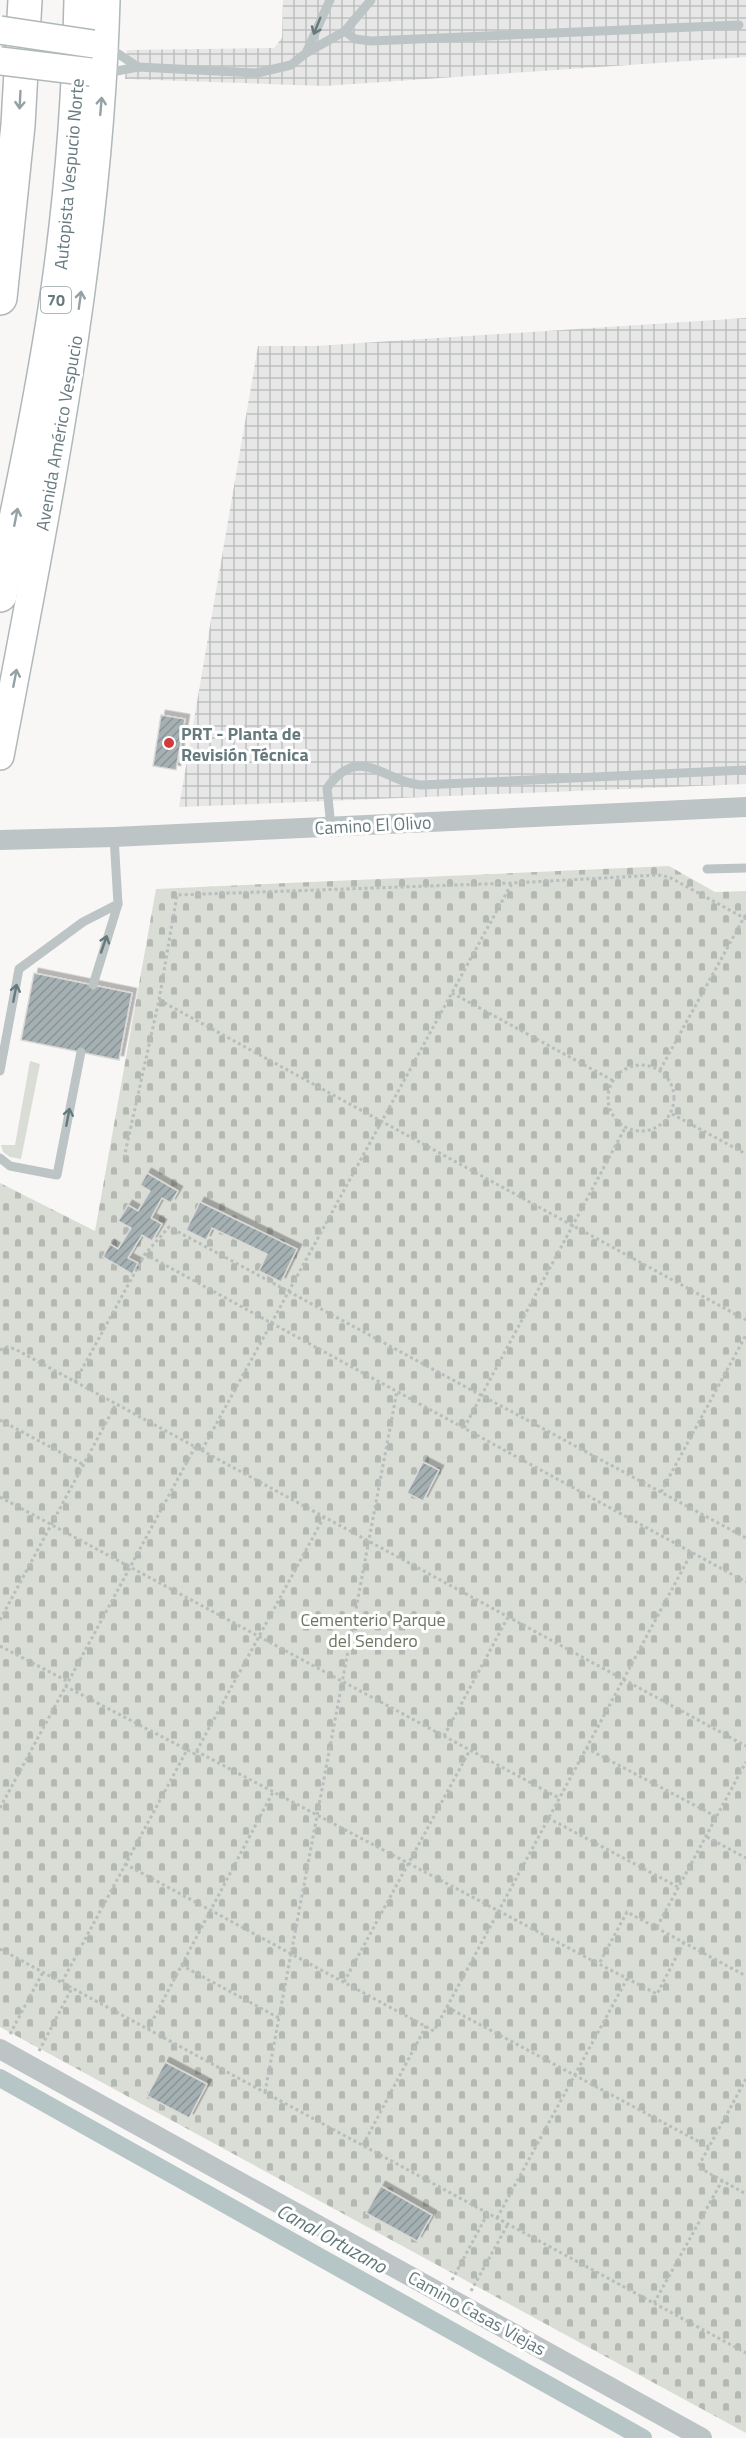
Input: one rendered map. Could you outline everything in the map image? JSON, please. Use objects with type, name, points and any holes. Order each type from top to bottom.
[{"type":"highway","points":[[0,298],[18,125],[25,0]]},
{"type":"highway","name":"Autopista Vespucio Norte","points":[[0,595],[39,403],[59,280],[71,177],[81,0]]},
{"type":"main road","name":"Avenida Américo Vespucio","points":[[0,756],[71,368],[94,182],[97,73],[106,0]]},
{"type":"main road","points":[[0,30],[99,44]]},
{"type":"main road","points":[[0,61],[97,73]]},
{"type":"street","name":"Camino El Olivo","points":[[0,840],[114,837],[746,807]]},
{"type":"street","name":"Camino Casas Viejas","points":[[1,2049],[702,2438]]},
{"type":"lane","points":[[306,53],[330,0]]},
{"type":"lane","points":[[97,73],[138,67],[257,73],[291,65],[306,53],[345,31],[371,0]]},
{"type":"lane","points":[[345,31],[355,39],[370,41],[739,25]]},
{"type":"lane","points":[[99,44],[138,67]]},
{"type":"lane","points":[[331,827],[327,788],[338,775],[355,767],[376,768],[402,782],[421,785],[746,770]]},
{"type":"lane","points":[[93,985],[118,904],[114,837]]},
{"type":"lane","points":[[707,869],[746,868]]},
{"type":"lane","points":[[0,1071],[19,969],[83,922],[118,904]]},
{"type":"lane","points":[[0,1158],[10,1166],[57,1175],[81,1052]]},
{"type":"path","points":[[124,1158],[159,1000],[177,895],[512,883],[658,874],[669,877],[745,917],[660,1070]]},
{"type":"path","points":[[202,1450],[512,883]]},
{"type":"path","points":[[452,993],[612,1080]]},
{"type":"path","points":[[159,1000],[746,1320]]},
{"type":"path","points":[[650,1065],[660,1070],[673,1086],[675,1096],[672,1114],[663,1124],[654,1129],[643,1131],[625,1128],[615,1119],[610,1110],[608,1099],[612,1080],[620,1071],[629,1066],[650,1065]]},
{"type":"path","points":[[672,1114],[746,1154]]},
{"type":"path","points":[[464,1428],[625,1128]]},
{"type":"path","points":[[75,1382],[145,1254],[169,1227],[746,1538]]},
{"type":"path","points":[[145,1254],[746,1581]]},
{"type":"path","points":[[661,1492],[746,1335]]},
{"type":"path","points":[[0,1350],[7,1347],[15,1349],[746,1746]]},
{"type":"path","points":[[265,2092],[397,1391]]},
{"type":"path","points":[[0,1620],[116,1404]]},
{"type":"path","points":[[0,1420],[84,1465]]},
{"type":"path","points":[[0,1808],[195,1447]]},
{"type":"path","points":[[0,1497],[559,1798]]},
{"type":"path","points":[[65,1686],[195,1754],[324,1517]]},
{"type":"path","points":[[125,1864],[434,2031],[692,1552]]},
{"type":"path","points":[[444,1736],[508,1617]]},
{"type":"path","points":[[0,1646],[68,1681]]},
{"type":"path","points":[[586,1748],[717,1817]]},
{"type":"path","points":[[62,1982],[187,1750]]},
{"type":"path","points":[[344,1982],[470,1750]]},
{"type":"path","points":[[196,1751],[657,1995],[684,1942]]},
{"type":"path","points":[[657,1927],[746,1762]]},
{"type":"path","points":[[148,2029],[273,1792]]},
{"type":"path","points":[[549,1818],[678,1887]]},
{"type":"path","points":[[707,1837],[746,1858]]},
{"type":"path","points":[[599,1964],[627,1912],[746,1976]]},
{"type":"path","points":[[0,1949],[746,2353]]},
{"type":"path","points":[[181,1965],[279,2018]]},
{"type":"path","points":[[1,2049],[43,1972]]},
{"type":"path","points":[[496,2218],[627,1979]]},
{"type":"path","points":[[31,2066],[72,1988]]},
{"type":"path","points":[[447,2007],[709,2147]]},
{"type":"path","points":[[363,2145],[426,2026]]},
{"type":"path","points":[[746,2079],[698,2167],[746,2194]]},
{"type":"path","points":[[654,2303],[722,2181]]},
{"type":"path","points":[[444,2295],[488,2213]]},
{"type":"path","points":[[463,2306],[508,2224]]},
{"type":"shaded area","points":[[283,0],[746,0],[746,57],[324,86],[125,79],[127,50],[274,48],[282,38]]},
{"type":"shaded area","points":[[746,318],[746,784],[179,807],[258,346],[315,346]]},
{"type":"green space","name":"Cementerio Parque del Sendero","points":[[669,866],[715,892],[746,891],[746,2433],[0,2027],[0,1183],[95,1231],[156,889]]},
{"type":"green space","points":[[30,1061],[40,1064],[21,1159],[10,1157],[3,1152],[1,1145],[15,1145]]},
{"type":"building","name":"PRT - Planta de Revisión Técnica","points":[[161,715],[185,719],[176,770],[153,766]]},
{"type":"building","points":[[34,973],[132,993],[119,1060],[21,1040]]},
{"type":"building","points":[[147,1173],[178,1191],[171,1203],[162,1198],[151,1218],[162,1224],[152,1241],[142,1235],[128,1258],[138,1263],[132,1274],[103,1257],[110,1244],[118,1249],[131,1228],[118,1221],[128,1205],[138,1211],[150,1191],[140,1185]]},
{"type":"building","points":[[200,1202],[297,1249],[281,1282],[259,1271],[267,1254],[212,1228],[206,1240],[186,1230]]},
{"type":"building","points":[[423,1462],[439,1470],[423,1501],[407,1493]]},
{"type":"building","points":[[165,2062],[207,2084],[189,2118],[147,2096]]},
{"type":"building","points":[[381,2186],[432,2215],[417,2241],[366,2213]]},
{"type":"waterway","name":"Canal Ortuzano","points":[[0,2078],[643,2438]]},
{"type":"place","name":"PRT - Planta de Revisión Técnica","points":[[169,743]]}]
